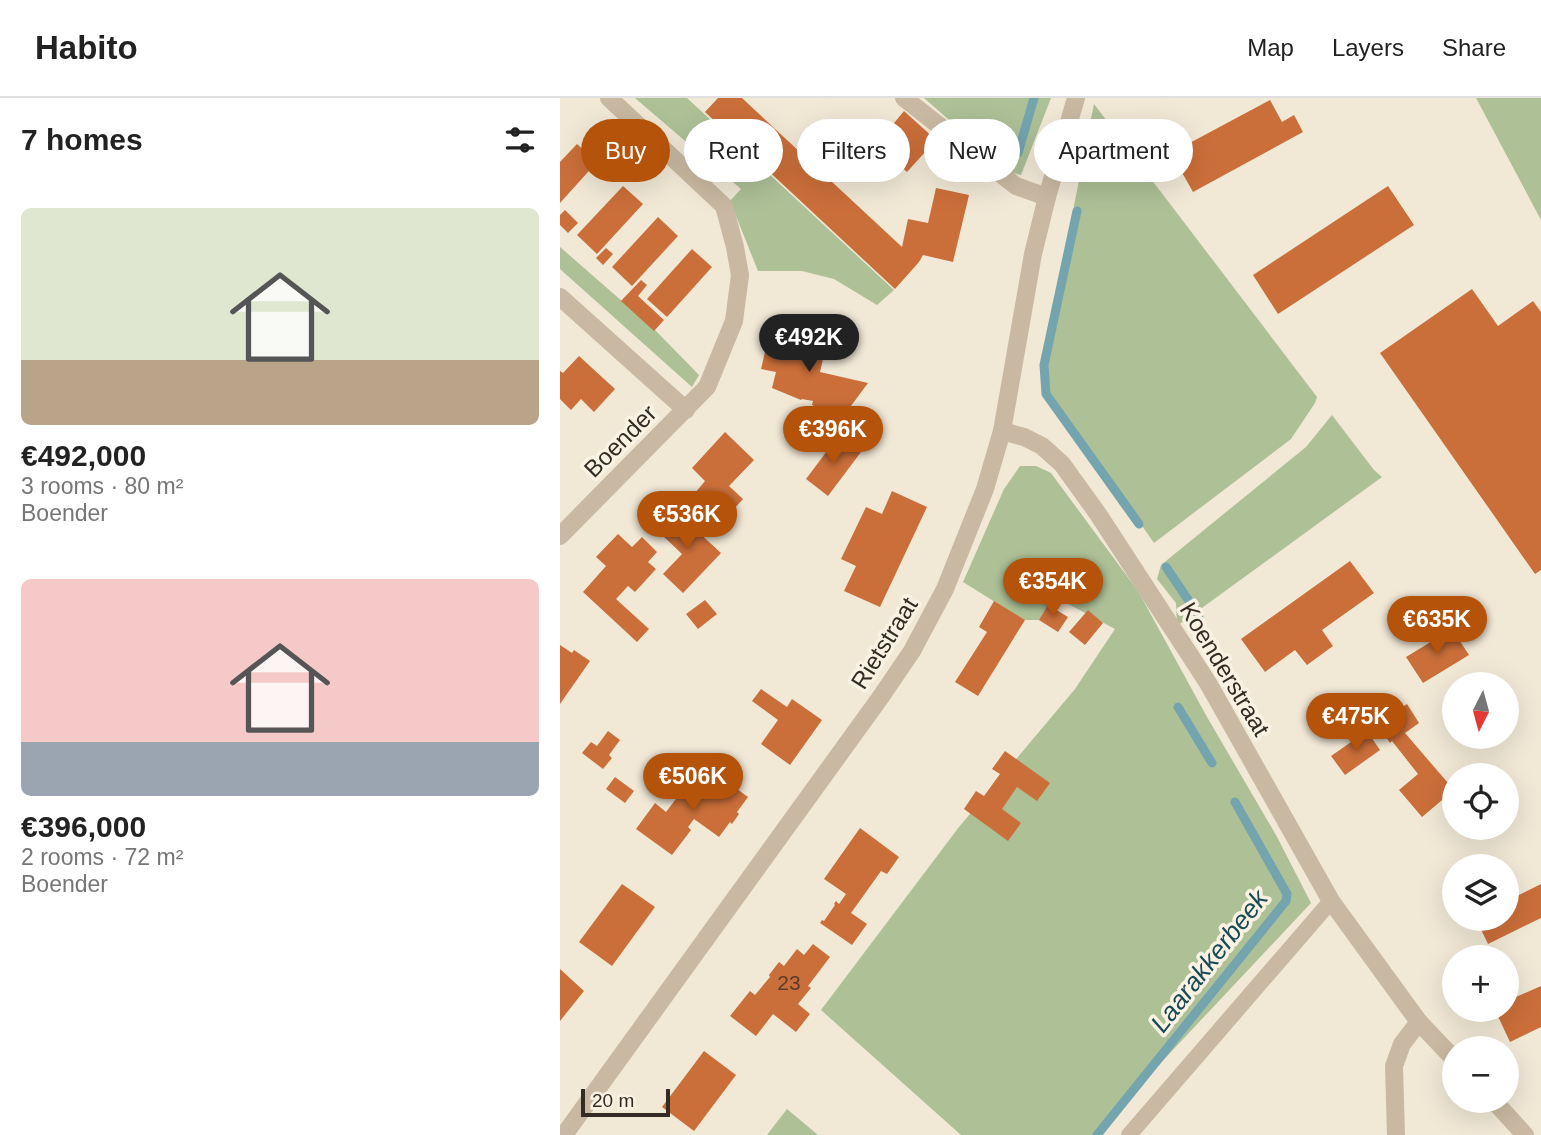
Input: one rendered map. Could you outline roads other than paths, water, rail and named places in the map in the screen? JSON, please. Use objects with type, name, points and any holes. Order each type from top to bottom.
[{"type":"street","name":"Boender","points":[[560,536],[707,387],[734,321],[740,275],[724,206],[609,98]]},
{"type":"street","points":[[904,98],[1016,186],[1047,197]]},
{"type":"street","name":"Rietstraat","points":[[564,1135],[791,823],[912,651],[944,589],[985,489],[1002,432],[1033,254],[1076,98]]},
{"type":"street","name":"Boender","points":[[560,297],[686,410]]},
{"type":"street","name":"Koenderstraat","points":[[1002,432],[1024,437],[1042,446],[1062,464],[1098,514],[1208,683],[1331,901],[1419,1022],[1442,1046]]},
{"type":"street","points":[[1396,1135],[1394,1066],[1402,1044],[1419,1022]]},
{"type":"street","points":[[1505,1113],[1525,1135]]},
{"type":"lane","points":[[1129,1135],[1331,901]]},
{"type":"waterway","points":[[1020,146],[1034,98]]},
{"type":"waterway","name":"Laarakkerbeek","points":[[1077,211],[1044,365],[1046,394],[1139,524]]},
{"type":"waterway","name":"Laarakkerbeek","points":[[1166,567],[1199,616]]},
{"type":"waterway","name":"Laarakkerbeek","points":[[1178,707],[1212,763]]},
{"type":"waterway","name":"Laarakkerbeek","points":[[1097,1135],[1286,901],[1287,894],[1235,802]]}]
